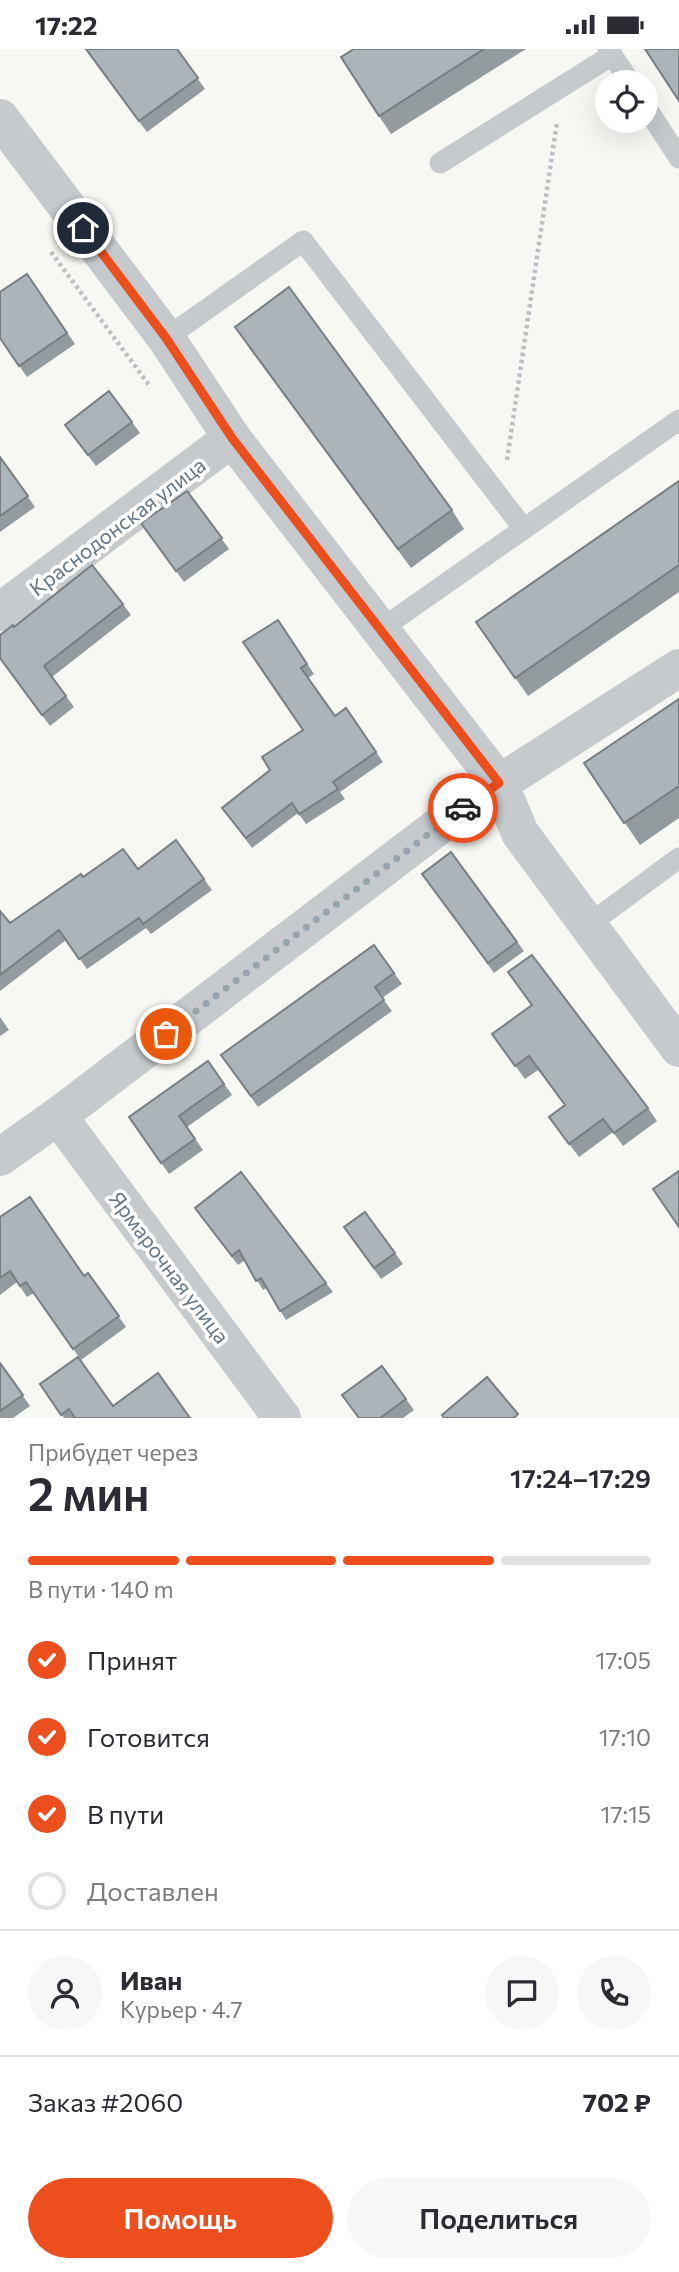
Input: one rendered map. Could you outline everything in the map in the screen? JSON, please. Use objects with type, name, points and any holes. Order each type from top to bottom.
[{"type":"street","points":[[0,118],[166,338],[232,438],[499,783],[520,833],[588,925],[672,1025]]},
{"type":"street","name":"Краснодонская улица","points":[[0,613],[232,438]]},
{"type":"street","points":[[0,1157],[58,1116],[468,803],[679,668]]},
{"type":"street","name":"Ярмарочная улица","points":[[58,1116],[282,1418]]},
{"type":"lane","points":[[440,163],[562,87],[610,52],[622,70]]},
{"type":"lane","points":[[658,125],[679,157]]},
{"type":"lane","points":[[166,338],[303,241],[524,529]]},
{"type":"lane","points":[[381,629],[679,420]]},
{"type":"lane","points":[[588,925],[679,858]]},
{"type":"path","points":[[501,499],[562,87]]},
{"type":"building","points":[[86,49],[177,49],[198,78],[139,121]]},
{"type":"building","points":[[354,49],[484,49],[379,116],[341,57]]},
{"type":"building","points":[[645,49],[679,49],[679,101]]},
{"type":"building","points":[[27,274],[67,333],[19,366],[0,338],[0,292]]},
{"type":"building","points":[[289,287],[452,510],[398,549],[235,327]]},
{"type":"building","points":[[109,391],[132,422],[88,455],[65,425]]},
{"type":"building","points":[[0,457],[28,496],[0,516]]},
{"type":"building","points":[[679,481],[679,565],[515,678],[476,622]]},
{"type":"building","points":[[187,491],[222,538],[176,571],[141,523]]},
{"type":"building","points":[[92,565],[123,604],[44,666],[66,696],[42,715],[0,658],[0,635],[13,625],[14,627]]},
{"type":"building","points":[[278,620],[307,664],[301,668],[335,716],[346,708],[376,752],[333,782],[338,789],[299,814],[292,803],[246,838],[222,808],[270,770],[262,757],[303,730],[243,642]]},
{"type":"building","points":[[679,699],[679,786],[624,823],[584,763]]},
{"type":"building","points":[[176,840],[204,879],[143,924],[139,918],[79,959],[59,930],[0,975],[0,911],[10,923],[123,849],[138,869]]},
{"type":"building","points":[[451,852],[517,942],[488,963],[422,874]]},
{"type":"building","points":[[374,945],[394,973],[375,987],[384,1000],[251,1096],[221,1055]]},
{"type":"building","points":[[532,955],[648,1108],[614,1133],[603,1119],[569,1144],[549,1117],[565,1105],[529,1056],[515,1066],[492,1034],[532,1005],[508,972]]},
{"type":"building","points":[[208,1061],[224,1084],[179,1116],[195,1139],[161,1163],[129,1117]]},
{"type":"building","points":[[679,1171],[679,1227],[653,1189]]},
{"type":"building","points":[[241,1172],[326,1283],[280,1311],[261,1278],[256,1281],[239,1250],[232,1256],[195,1208]]},
{"type":"building","points":[[30,1197],[84,1276],[88,1273],[119,1316],[73,1349],[26,1282],[20,1286],[10,1271],[0,1278],[0,1217]]},
{"type":"building","points":[[365,1212],[395,1253],[374,1268],[344,1227]]},
{"type":"building","points":[[78,1357],[113,1406],[158,1373],[190,1418],[75,1418],[69,1409],[61,1415],[40,1384]]},
{"type":"building","points":[[0,1363],[23,1395],[0,1411]]},
{"type":"building","points":[[382,1366],[406,1399],[380,1418],[359,1418],[342,1395]]},
{"type":"building","points":[[487,1377],[518,1414],[514,1418],[444,1418],[442,1415]]},
{"type":"way so far","points":[[166,1034],[463,808]]},
{"type":"route","points":[[83,228],[166,338],[232,438],[499,783],[463,808]]}]
